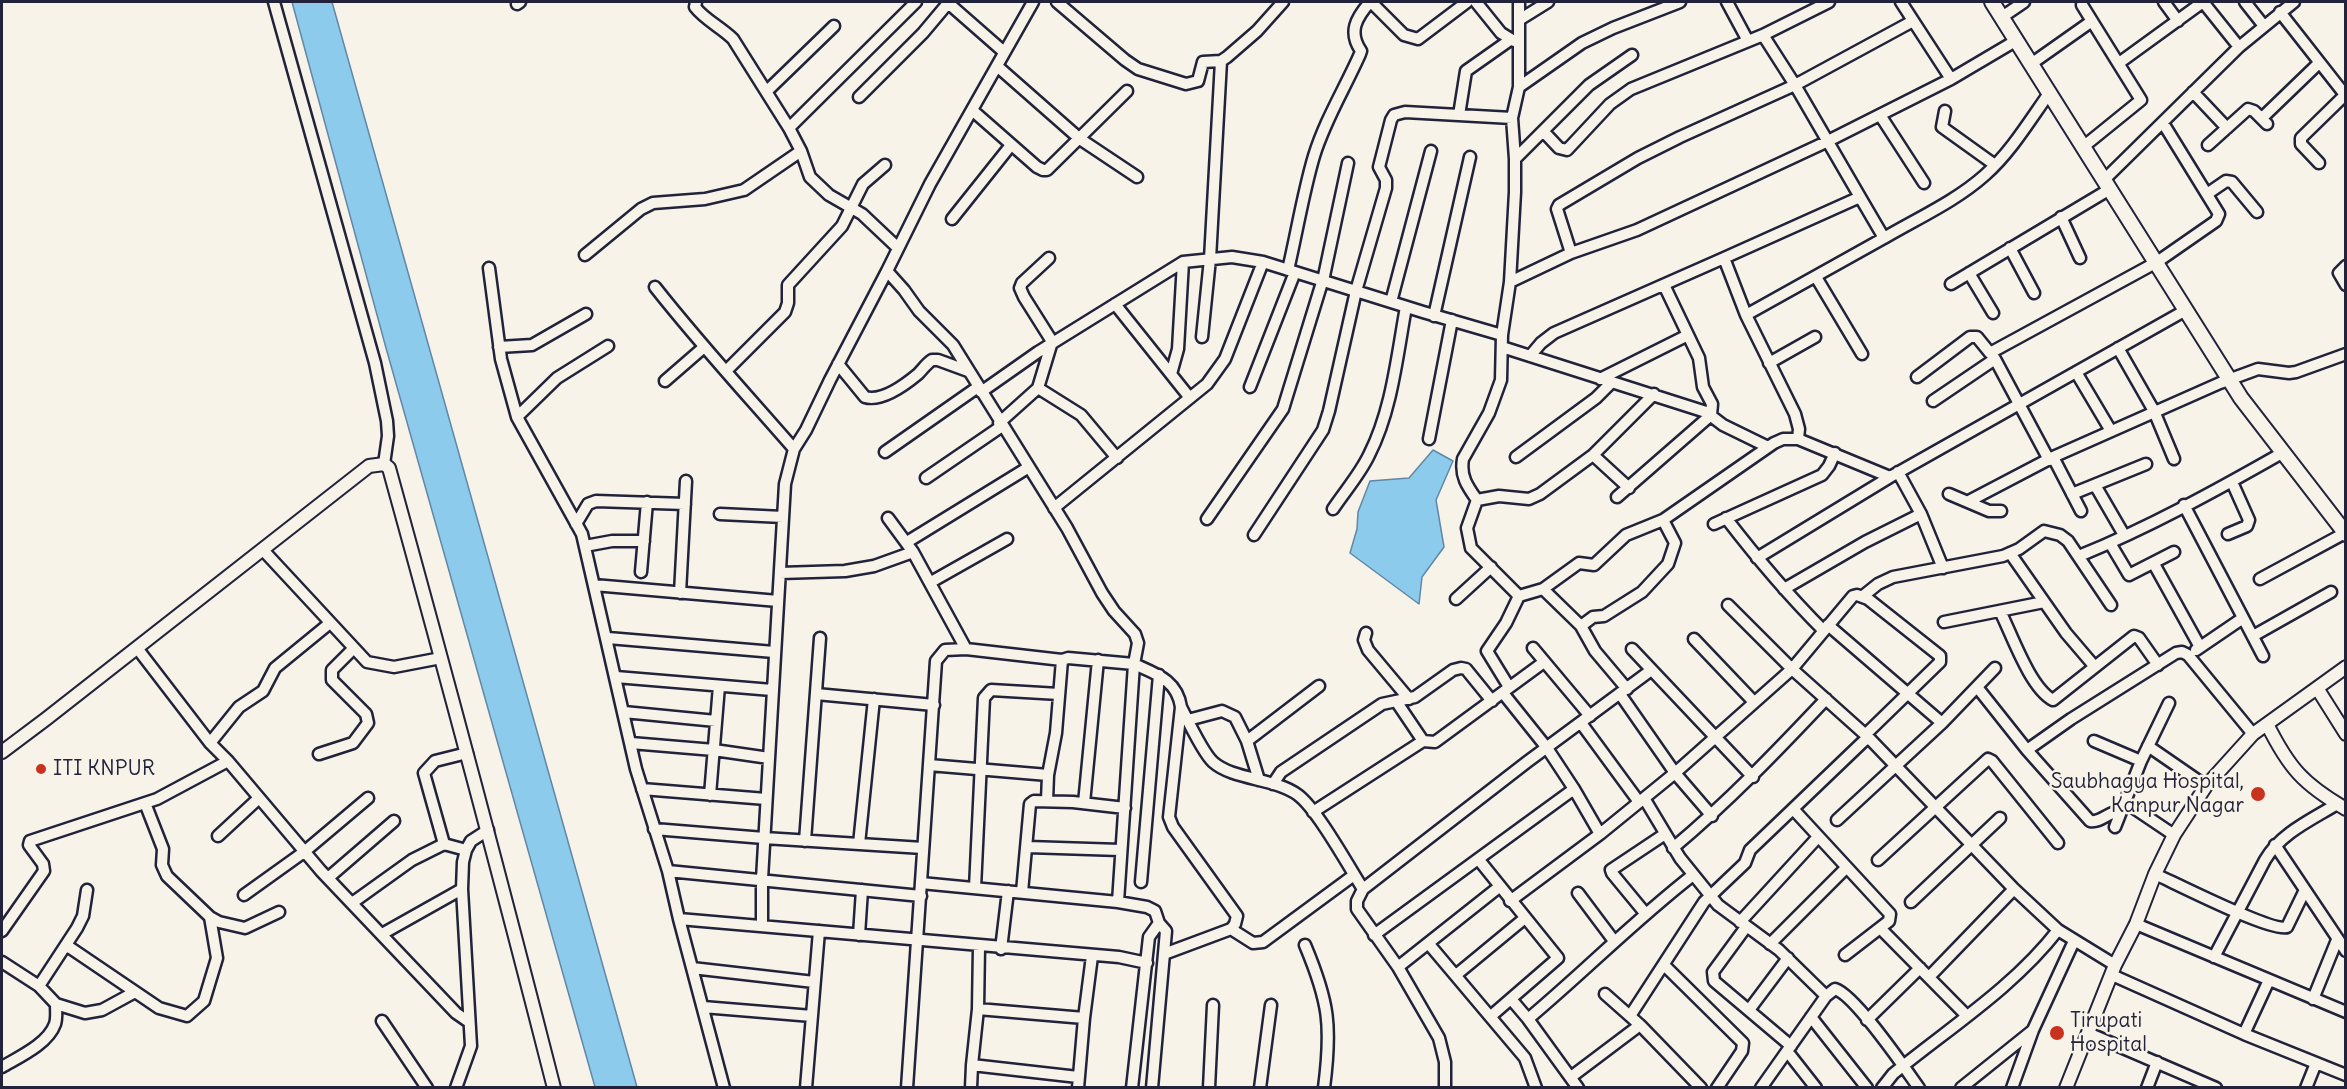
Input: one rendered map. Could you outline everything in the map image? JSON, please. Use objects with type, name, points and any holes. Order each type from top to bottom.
[{"type":"main road","points":[[1992,2],[2229,380],[2345,534]]},
{"type":"street","points":[[274,2],[375,363],[387,421],[388,436],[384,464]]},
{"type":"street","points":[[696,2],[695,8],[700,14],[733,39],[789,128],[801,151],[810,177],[829,195],[852,207],[898,248]]},
{"type":"street","points":[[789,128],[916,2]]},
{"type":"street","points":[[859,98],[923,33],[948,2],[1004,52]]},
{"type":"street","points":[[762,925],[764,838],[784,484],[794,449],[806,430],[930,184],[1033,2]]},
{"type":"street","points":[[1060,2],[1125,60],[1145,72],[1186,84],[1198,81],[1203,62],[1221,60],[1257,31],[1283,2]]},
{"type":"street","points":[[1250,387],[1292,271],[1315,155],[1339,94],[1348,82],[1361,51],[1356,45],[1354,33],[1360,13],[1370,2],[1404,35],[1418,39],[1467,2]]},
{"type":"street","points":[[1476,2],[1501,33],[1514,41]]},
{"type":"street","points":[[1477,500],[1464,480],[1461,468],[1463,459],[1497,396],[1501,380],[1502,334],[1510,282],[1515,159],[1512,118],[1519,87],[1514,41],[1519,20],[1519,2]]},
{"type":"street","points":[[1519,20],[1548,2]]},
{"type":"street","points":[[1519,87],[1582,44],[1613,28],[1680,2]]},
{"type":"street","points":[[1727,2],[1748,41]]},
{"type":"street","points":[[1543,131],[1559,148],[1567,150],[1610,104],[1631,89],[1762,35],[1830,2]]},
{"type":"street","points":[[1901,2],[1951,79]]},
{"type":"street","points":[[2002,16],[2024,2]]},
{"type":"street","points":[[2164,2],[2178,21]]},
{"type":"street","points":[[2119,63],[2203,2],[2239,47]]},
{"type":"street","points":[[2245,2],[2264,26]]},
{"type":"street","points":[[1951,284],[2107,185],[2193,92],[2239,47],[2294,2]]},
{"type":"street","points":[[2082,5],[2141,100],[2083,147]]},
{"type":"street","points":[[2280,12],[2345,95],[2301,138],[2301,144],[2319,163]]},
{"type":"street","points":[[1571,253],[1557,209],[1559,205],[1638,158],[1795,85],[1913,21]]},
{"type":"street","points":[[2031,64],[2091,21]]},
{"type":"street","points":[[766,91],[834,26]]},
{"type":"street","points":[[1762,35],[1795,85],[1826,142],[1884,238]]},
{"type":"street","points":[[1510,282],[1571,253],[1637,230],[1826,142],[1951,79],[2017,40]]},
{"type":"street","points":[[1460,115],[1466,71],[1514,41]]},
{"type":"street","points":[[1515,159],[1589,86],[1632,55]]},
{"type":"street","points":[[1202,337],[1210,259],[1221,60]]},
{"type":"street","points":[[2208,144],[2248,110],[2254,111],[2264,121],[2319,63]]},
{"type":"street","points":[[997,66],[1080,139],[1137,177]]},
{"type":"street","points":[[972,110],[1043,170],[1054,165],[1127,91]]},
{"type":"street","points":[[1746,315],[1961,193],[1995,165],[2050,92]]},
{"type":"street","points":[[2193,92],[2227,128]]},
{"type":"street","points":[[1945,111],[1942,127],[1995,165]]},
{"type":"street","points":[[1254,535],[1323,430],[1356,291],[1386,188],[1386,180],[1379,167],[1394,115],[1405,112],[1512,118]]},
{"type":"street","points":[[1880,115],[1924,183]]},
{"type":"street","points":[[1933,401],[1993,356],[2157,262],[2219,217],[2163,123]]},
{"type":"street","points":[[952,219],[1011,145]]},
{"type":"street","points":[[585,255],[641,209],[653,203],[705,199],[744,190],[801,151]]},
{"type":"street","points":[[1390,302],[1431,151]]},
{"type":"street","points":[[1434,316],[1470,158]]},
{"type":"street","points":[[1207,519],[1283,409],[1322,280],[1348,164]]},
{"type":"street","points":[[726,371],[785,312],[788,303],[788,285],[842,226],[863,184],[885,165]]},
{"type":"street","points":[[2207,194],[2226,181],[2232,182],[2257,212]]},
{"type":"street","points":[[1530,356],[1554,333],[1860,197]]},
{"type":"street","points":[[2061,216],[2080,258]]},
{"type":"street","points":[[2010,248],[2034,293]]},
{"type":"street","points":[[885,452],[979,389],[1183,262],[1232,257],[1263,262],[1434,316],[1502,334]]},
{"type":"street","points":[[926,478],[1000,424],[1038,388],[1052,344],[1020,288],[1022,283],[1049,258]]},
{"type":"street","points":[[1724,258],[1746,315],[1798,422],[1798,439]]},
{"type":"street","points":[[1171,374],[1178,349],[1183,262]]},
{"type":"street","points":[[1054,508],[1207,384],[1225,359],[1263,262]]},
{"type":"street","points":[[2346,266],[2339,273],[2346,285]]},
{"type":"street","points":[[489,268],[499,347],[517,417],[576,524],[585,546],[642,789],[668,871],[724,1088]]},
{"type":"street","points":[[887,271],[919,311],[953,345],[1054,508],[1114,612],[1135,633],[1138,643],[1134,664],[1118,902]]},
{"type":"street","points":[[1969,273],[1993,313]]},
{"type":"street","points":[[1816,277],[1862,354]]},
{"type":"street","points":[[1617,497],[1711,415],[1712,404],[1702,387],[1700,358],[1664,285]]},
{"type":"street","points":[[655,287],[703,348],[794,449]]},
{"type":"street","points":[[1115,304],[1190,398]]},
{"type":"street","points":[[1333,509],[1369,457],[1378,434],[1387,405],[1406,307]]},
{"type":"street","points":[[1757,558],[1894,475],[2186,310]]},
{"type":"street","points":[[499,347],[532,345],[586,314]]},
{"type":"street","points":[[1429,439],[1452,320]]},
{"type":"street","points":[[1516,457],[1596,398],[1606,381],[1688,334]]},
{"type":"street","points":[[1769,363],[1815,337]]},
{"type":"street","points":[[1917,378],[1970,337],[1977,337],[1993,356],[2081,511]]},
{"type":"street","points":[[517,417],[557,378],[608,346]]},
{"type":"street","points":[[1502,347],[1654,394],[1711,415],[1723,425],[1768,447]]},
{"type":"street","points":[[665,381],[703,348]]},
{"type":"street","points":[[2118,348],[2154,411],[2174,459]]},
{"type":"street","points":[[1968,501],[2051,458],[2229,380],[2258,369],[2289,374],[2346,354]]},
{"type":"street","points":[[838,364],[865,397],[870,398],[884,395],[897,388],[932,360],[968,371]]},
{"type":"street","points":[[2076,372],[2112,431]]},
{"type":"street","points":[[1038,388],[1081,415],[1117,458]]},
{"type":"street","points":[[1477,500],[1498,496],[1529,499],[1540,494],[1593,454],[1654,394]]},
{"type":"street","points":[[1600,834],[1574,789],[1506,690],[1487,651],[1506,623],[1519,596],[1543,589],[1579,563],[1594,565],[1626,535],[1663,519],[1783,438],[1798,439],[1894,475],[1921,514],[1943,568]]},
{"type":"street","points":[[1714,524],[1821,475],[1829,466],[1835,453]]},
{"type":"street","points":[[2079,556],[2232,482],[2282,453]]},
{"type":"street","points":[[1593,454],[1629,488]]},
{"type":"street","points":[[2,752],[369,466],[384,464],[390,468],[488,830],[554,1088]]},
{"type":"street","points":[[2072,494],[2146,464]]},
{"type":"street","points":[[907,542],[1029,467]]},
{"type":"street","points":[[680,593],[686,481]]},
{"type":"street","points":[[2228,534],[2249,523],[2232,482]]},
{"type":"street","points":[[2095,485],[2124,535]]},
{"type":"street","points":[[1949,494],[1989,511],[2001,511]]},
{"type":"street","points":[[1477,500],[1467,528],[1471,548],[1519,596]]},
{"type":"street","points":[[576,524],[588,504],[596,501],[685,504]]},
{"type":"street","points":[[641,572],[647,502]]},
{"type":"street","points":[[2184,505],[2263,656]]},
{"type":"street","points":[[720,514],[783,517]]},
{"type":"street","points":[[1784,589],[1865,542],[1921,514]]},
{"type":"street","points":[[888,518],[907,542],[931,582],[966,649]]},
{"type":"street","points":[[1726,518],[1784,589],[1826,627],[1908,692],[1942,723]]},
{"type":"street","points":[[1581,626],[1593,617],[1604,616],[1636,597],[1668,564],[1675,543],[1663,519]]},
{"type":"street","points":[[1510,901],[1600,834],[1715,738],[1792,669],[1853,596],[1863,596],[1886,580],[2010,553],[2044,531],[2064,537],[2111,605]]},
{"type":"street","points":[[2260,579],[2345,534]]},
{"type":"street","points":[[931,582],[1007,540]]},
{"type":"street","points":[[585,546],[612,541],[644,542]]},
{"type":"street","points":[[2109,543],[2129,575],[2174,552]]},
{"type":"street","points":[[263,550],[367,662],[394,667],[441,658]]},
{"type":"street","points":[[780,573],[844,571],[874,566],[913,552]]},
{"type":"street","points":[[2010,553],[2044,602],[2095,667]]},
{"type":"street","points":[[2154,564],[2200,647]]},
{"type":"street","points":[[1456,599],[1491,567]]},
{"type":"street","points":[[594,585],[778,601]]},
{"type":"street","points":[[1543,589],[1581,626],[1675,772],[1712,816]]},
{"type":"street","points":[[2253,636],[2331,592]]},
{"type":"street","points":[[1630,1016],[1710,896],[1745,863],[1750,850],[1794,810],[1941,659],[1863,596]]},
{"type":"street","points":[[1944,622],[2044,602]]},
{"type":"street","points":[[1728,604],[1792,669],[1867,736],[2014,889],[2058,930],[2114,970],[2244,1034],[2346,1075]]},
{"type":"street","points":[[2000,611],[2029,674],[2049,699],[2056,699],[2134,636],[2139,638],[2158,665]]},
{"type":"street","points":[[2188,655],[2243,618]]},
{"type":"street","points":[[210,743],[239,707],[263,691],[277,665],[330,623]]},
{"type":"street","points":[[1366,633],[1364,640],[1368,650],[1409,699]]},
{"type":"street","points":[[608,638],[774,652]]},
{"type":"street","points":[[805,841],[820,638]]},
{"type":"street","points":[[1694,639],[1754,702]]},
{"type":"street","points":[[137,648],[210,743],[228,761],[304,852],[456,1013],[469,1022]]},
{"type":"street","points":[[319,754],[353,743],[368,723],[366,714],[332,680],[330,675],[332,670],[354,648]]},
{"type":"street","points":[[1533,648],[1586,720],[1673,848],[1710,896],[1788,958],[1826,996]]},
{"type":"street","points":[[907,1088],[936,661],[945,650],[966,649],[1062,660],[1068,658],[1134,664],[1159,675],[1173,686],[1179,696],[1181,708],[1169,817],[1173,827],[1237,916],[1231,929],[1164,954]]},
{"type":"street","points":[[1632,649],[1650,671],[1753,777]]},
{"type":"street","points":[[2027,750],[2071,719],[2176,653],[2182,652],[2188,655],[2253,734]]},
{"type":"street","points":[[1047,801],[1062,660]]},
{"type":"street","points":[[1084,803],[1098,660]]},
{"type":"street","points":[[1313,812],[1423,741],[1435,742],[1544,662]]},
{"type":"street","points":[[2066,1088],[2155,874],[2174,835],[2206,786],[2253,734],[2346,667]]},
{"type":"street","points":[[1837,820],[1942,723],[1995,668]]},
{"type":"street","points":[[1273,784],[1281,772],[1382,704],[1409,699],[1454,670],[1466,669],[1492,701]]},
{"type":"street","points":[[1445,1088],[1445,1062],[1438,1038],[1398,967],[1361,916],[1356,904],[1363,889],[1650,671]]},
{"type":"street","points":[[1141,882],[1159,675]]},
{"type":"street","points":[[616,677],[772,690]]},
{"type":"street","points":[[710,795],[719,686]]},
{"type":"street","points":[[1247,741],[1319,686]]},
{"type":"street","points":[[1977,687],[2027,750],[2090,821],[2099,820],[2123,807]]},
{"type":"street","points":[[2316,688],[2346,734]]},
{"type":"street","points":[[975,888],[984,698],[991,690],[1059,694]]},
{"type":"street","points":[[816,694],[934,705]]},
{"type":"street","points":[[859,844],[874,699]]},
{"type":"street","points":[[1673,848],[1712,816],[1753,777],[1826,699]]},
{"type":"street","points":[[1396,701],[1423,741]]},
{"type":"street","points":[[2115,827],[2141,762],[2169,703]]},
{"type":"street","points":[[1181,708],[1212,761],[1221,768],[1284,787],[1300,796],[1363,889]]},
{"type":"street","points":[[1188,720],[1222,711],[1235,717],[1247,741],[1259,780]]},
{"type":"street","points":[[624,712],[716,721]]},
{"type":"street","points":[[2266,724],[2294,770],[2310,787],[2341,807]]},
{"type":"street","points":[[2094,741],[2141,762]]},
{"type":"street","points":[[631,743],[714,750],[769,758]]},
{"type":"street","points":[[2148,746],[2206,786]]},
{"type":"street","points":[[444,844],[424,773],[435,761],[467,753]]},
{"type":"street","points":[[1878,860],[1988,759],[1992,760],[2058,843]]},
{"type":"street","points":[[2,931],[44,871],[43,864],[29,845],[30,840],[157,799],[228,761]]},
{"type":"street","points":[[929,765],[1048,776]]},
{"type":"street","points":[[642,789],[766,799]]},
{"type":"street","points":[[1374,935],[1574,789]]},
{"type":"street","points":[[218,836],[259,798]]},
{"type":"street","points":[[244,895],[304,852],[368,798]]},
{"type":"street","points":[[1022,892],[1028,847],[1030,804],[1034,801],[1047,801],[1125,808]]},
{"type":"street","points":[[145,803],[163,849],[162,865],[167,876],[210,916],[219,922],[245,928],[279,912]]},
{"type":"street","points":[[2123,807],[2174,835]]},
{"type":"street","points":[[2214,957],[2275,845],[2286,835],[2341,807]]},
{"type":"street","points":[[1794,810],[1890,914],[1888,921],[1845,955]]},
{"type":"street","points":[[1911,902],[2000,818]]},
{"type":"street","points":[[328,878],[394,821]]},
{"type":"street","points":[[654,829],[923,848]]},
{"type":"street","points":[[456,1088],[471,1046],[462,862],[471,841],[488,830]]},
{"type":"street","points":[[1645,913],[1611,870],[1665,834]]},
{"type":"street","points":[[1816,1088],[1789,1048],[1712,977],[1743,924],[1818,837]]},
{"type":"street","points":[[352,903],[412,860],[444,844],[466,850]]},
{"type":"street","points":[[2275,845],[2304,892],[2346,951]]},
{"type":"street","points":[[1028,847],[1120,850]]},
{"type":"street","points":[[1479,860],[1558,958],[1491,1016]]},
{"type":"street","points":[[1770,944],[1846,868]]},
{"type":"street","points":[[668,871],[921,896]]},
{"type":"street","points":[[2155,874],[2237,912],[2284,929],[2304,892]]},
{"type":"street","points":[[1231,929],[1252,943],[1263,942],[1354,875]]},
{"type":"street","points":[[1528,1019],[1568,986],[1645,913],[1693,875]]},
{"type":"street","points":[[921,883],[1118,902],[1147,907],[1155,911],[1166,931],[1152,1088]]},
{"type":"street","points":[[1398,967],[1499,887]]},
{"type":"street","points":[[382,934],[462,889]]},
{"type":"street","points":[[1929,977],[2014,889]]},
{"type":"street","points":[[39,986],[82,916],[87,890]]},
{"type":"street","points":[[859,935],[862,890]]},
{"type":"street","points":[[1001,949],[1008,891]]},
{"type":"street","points":[[1578,893],[1614,941]]},
{"type":"street","points":[[66,945],[159,1008],[188,1016],[204,1001],[217,958],[210,916]]},
{"type":"street","points":[[1456,975],[1525,918]]},
{"type":"street","points":[[679,919],[916,939],[1001,949],[1119,957],[1147,963]]},
{"type":"street","points":[[1132,1088],[1149,937],[1159,922]]},
{"type":"street","points":[[2136,924],[2346,1012]]},
{"type":"street","points":[[1880,928],[1966,1015]]},
{"type":"street","points":[[1882,1088],[1903,1065],[2015,977],[2058,930]]},
{"type":"street","points":[[806,1088],[819,931]]},
{"type":"street","points":[[2313,999],[2337,940]]},
{"type":"street","points":[[2012,1088],[2033,1030],[2074,941]]},
{"type":"street","points":[[1428,943],[1526,1058],[1536,1088]]},
{"type":"street","points":[[1305,945],[1324,994],[1329,1020],[1329,1050],[1324,1088]]},
{"type":"street","points":[[971,1088],[978,1009],[980,947]]},
{"type":"street","points":[[972,1065],[1078,1082],[1092,956]]},
{"type":"street","points":[[1749,1010],[1788,958]]},
{"type":"street","points":[[2,962],[39,986],[56,1004],[85,1013],[102,1010],[135,992]]},
{"type":"street","points":[[1664,965],[1743,1043],[1742,1051],[1717,1088]]},
{"type":"street","points":[[692,968],[814,982]]},
{"type":"street","points":[[1867,1020],[1920,969]]},
{"type":"street","points":[[2244,1034],[2269,980]]},
{"type":"street","points":[[1761,1088],[1826,996],[1835,988],[1840,990],[1867,1020],[1918,1088]]},
{"type":"street","points":[[1605,994],[1640,1025],[1701,1088]]},
{"type":"street","points":[[1511,999],[1578,1088]]},
{"type":"street","points":[[2,1067],[47,1036],[54,1027],[56,1004]]},
{"type":"street","points":[[1209,1088],[1213,1005]]},
{"type":"street","points":[[1260,1088],[1271,1005]]},
{"type":"street","points":[[703,1007],[812,1016]]},
{"type":"street","points":[[978,1009],[1084,1018]]},
{"type":"street","points":[[1811,1017],[1867,1088]]},
{"type":"street","points":[[382,1021],[427,1088]]},
{"type":"street","points":[[1571,1077],[1640,1025]]},
{"type":"street","points":[[1961,1088],[2033,1030]]},
{"type":"street","points":[[2088,1033],[2216,1088]]},
{"type":"street","points":[[2147,1088],[2157,1062]]},
{"type":"street","points":[[2306,1088],[2316,1064]]},
{"type":"water","points":[[292,2],[332,2],[637,1087],[595,1087],[386,348]]},
{"type":"water","points":[[1433,450],[1453,461],[1436,500],[1444,547],[1422,577],[1419,604],[1350,553],[1357,529],[1358,512],[1370,481],[1409,478]]},
{"type":"place","name":"ITI KNPUR","points":[[41,769]]},
{"type":"place","name":"Saubhagya Hospital, Kanpur Nagar","points":[[2258,794]]},
{"type":"place","name":"Tirupati Hospital","points":[[2057,1033]]}]
